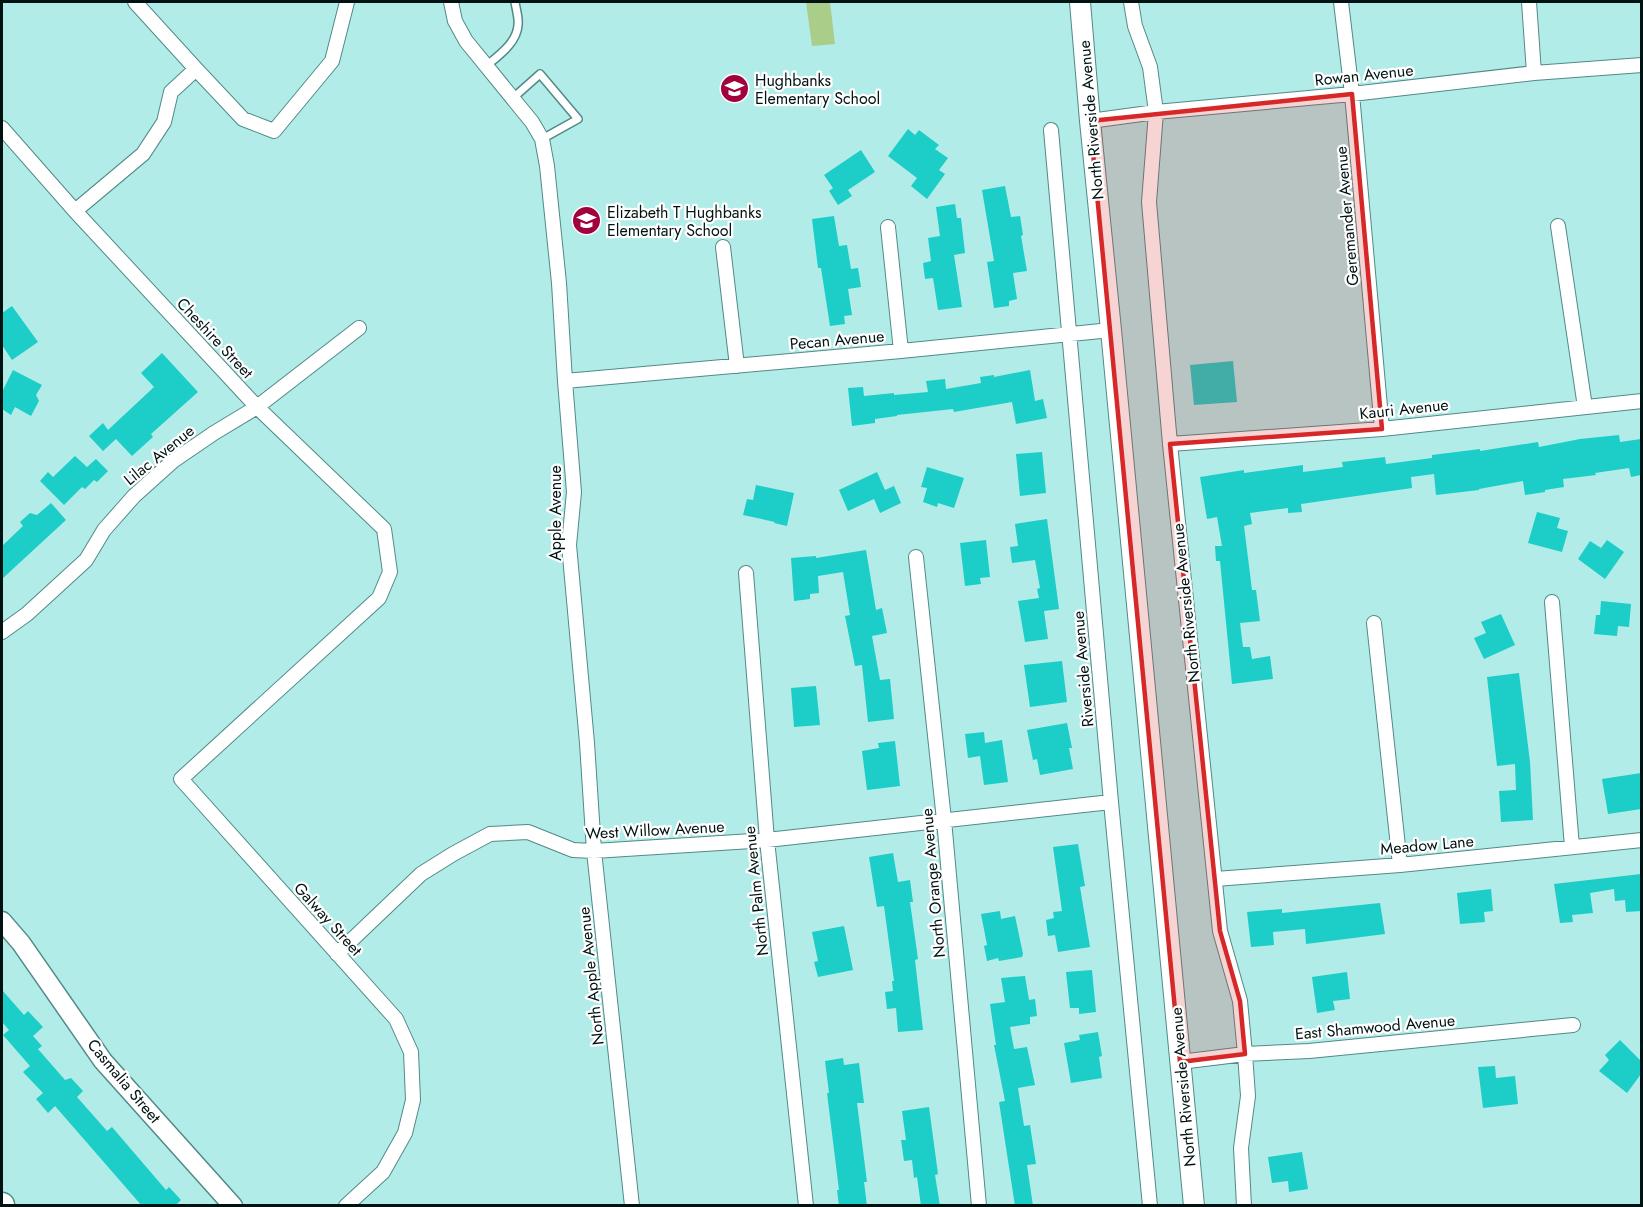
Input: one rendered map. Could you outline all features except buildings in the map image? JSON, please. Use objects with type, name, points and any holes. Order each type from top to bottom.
[{"type":"main road","name":"North Riverside Avenue","points":[[1080,2],[1194,1206]]},
{"type":"street","points":[[135,2],[243,118],[274,131],[332,61],[347,2]]},
{"type":"street","points":[[451,2],[455,21],[466,41],[532,122],[542,139]]},
{"type":"street","name":"North Riverside Avenue","points":[[1131,2],[1135,26],[1150,67],[1156,112],[1149,202],[1170,444],[1220,931],[1240,1001],[1245,1054],[1248,1096],[1242,1148],[1244,1206]]},
{"type":"street","name":"Geremander Avenue","points":[[1341,2],[1352,94],[1382,429]]},
{"type":"street","points":[[1529,2],[1534,74]]},
{"type":"street","name":"Rowan Avenue","points":[[1090,121],[1156,112],[1641,65]]},
{"type":"street","points":[[75,211],[143,154],[164,122],[171,92],[195,69]]},
{"type":"street","name":"Cheshire Street","points":[[2,128],[75,211],[257,407],[384,529],[390,572],[379,598],[181,779]]},
{"type":"street","name":"Riverside Avenue","points":[[1051,130],[1111,802],[1150,1206]]},
{"type":"street","name":"Apple Avenue","points":[[542,139],[560,283],[574,492],[569,545],[587,743]]},
{"type":"street","points":[[1558,226],[1585,407]]},
{"type":"street","points":[[888,227],[901,351]]},
{"type":"street","points":[[723,248],[737,366]]},
{"type":"street","name":"Lilac Avenue","points":[[2,632],[27,614],[86,560],[104,530],[134,496],[173,461],[257,407],[359,328]]},
{"type":"street","name":"Pecan Avenue","points":[[565,381],[1111,330]]},
{"type":"street","name":"Kauri Avenue","points":[[1170,444],[1382,429],[1641,401]]},
{"type":"street","name":"North Orange Avenue","points":[[915,557],[944,820],[979,1206]]},
{"type":"street","name":"North Palm Avenue","points":[[746,573],[767,840],[806,1206]]},
{"type":"street","points":[[1552,602],[1572,847]]},
{"type":"street","points":[[1374,622],[1400,865]]},
{"type":"street","name":"North Apple Avenue","points":[[587,743],[594,851],[632,1206]]},
{"type":"street","name":"Galway Street","points":[[181,779],[396,1019],[411,1052],[413,1100],[405,1133],[383,1172],[346,1206]]},
{"type":"street","name":"West Willow Avenue","points":[[337,954],[421,874],[490,834],[528,832],[573,849],[594,851],[767,840],[1111,802]]},
{"type":"street","name":"Meadow Lane","points":[[1215,879],[1400,865],[1641,840]]},
{"type":"street","name":"Casmalia Street","points":[[2,921],[21,943],[103,1060],[233,1206]]},
{"type":"street","name":"East Shamwood Avenue","points":[[1180,1062],[1245,1054],[1309,1051],[1573,1025]]},
{"type":"lane","points":[[486,66],[502,53],[514,38],[518,26],[515,2]]},
{"type":"lane","points":[[513,98],[540,74],[578,119],[542,139]]},
{"type":"highlighted area","points":[[1352,94],[1382,429],[1170,444],[1220,931],[1240,1001],[1245,1054],[1180,1062],[1090,121]]},
{"type":"green space","points":[[806,2],[830,2],[835,44],[812,46]]},
{"type":"place","name":"Hughbanks Elementary School","points":[[734,89]]},
{"type":"place","name":"Elizabeth T Hughbanks Elementary School","points":[[586,221]]}]
